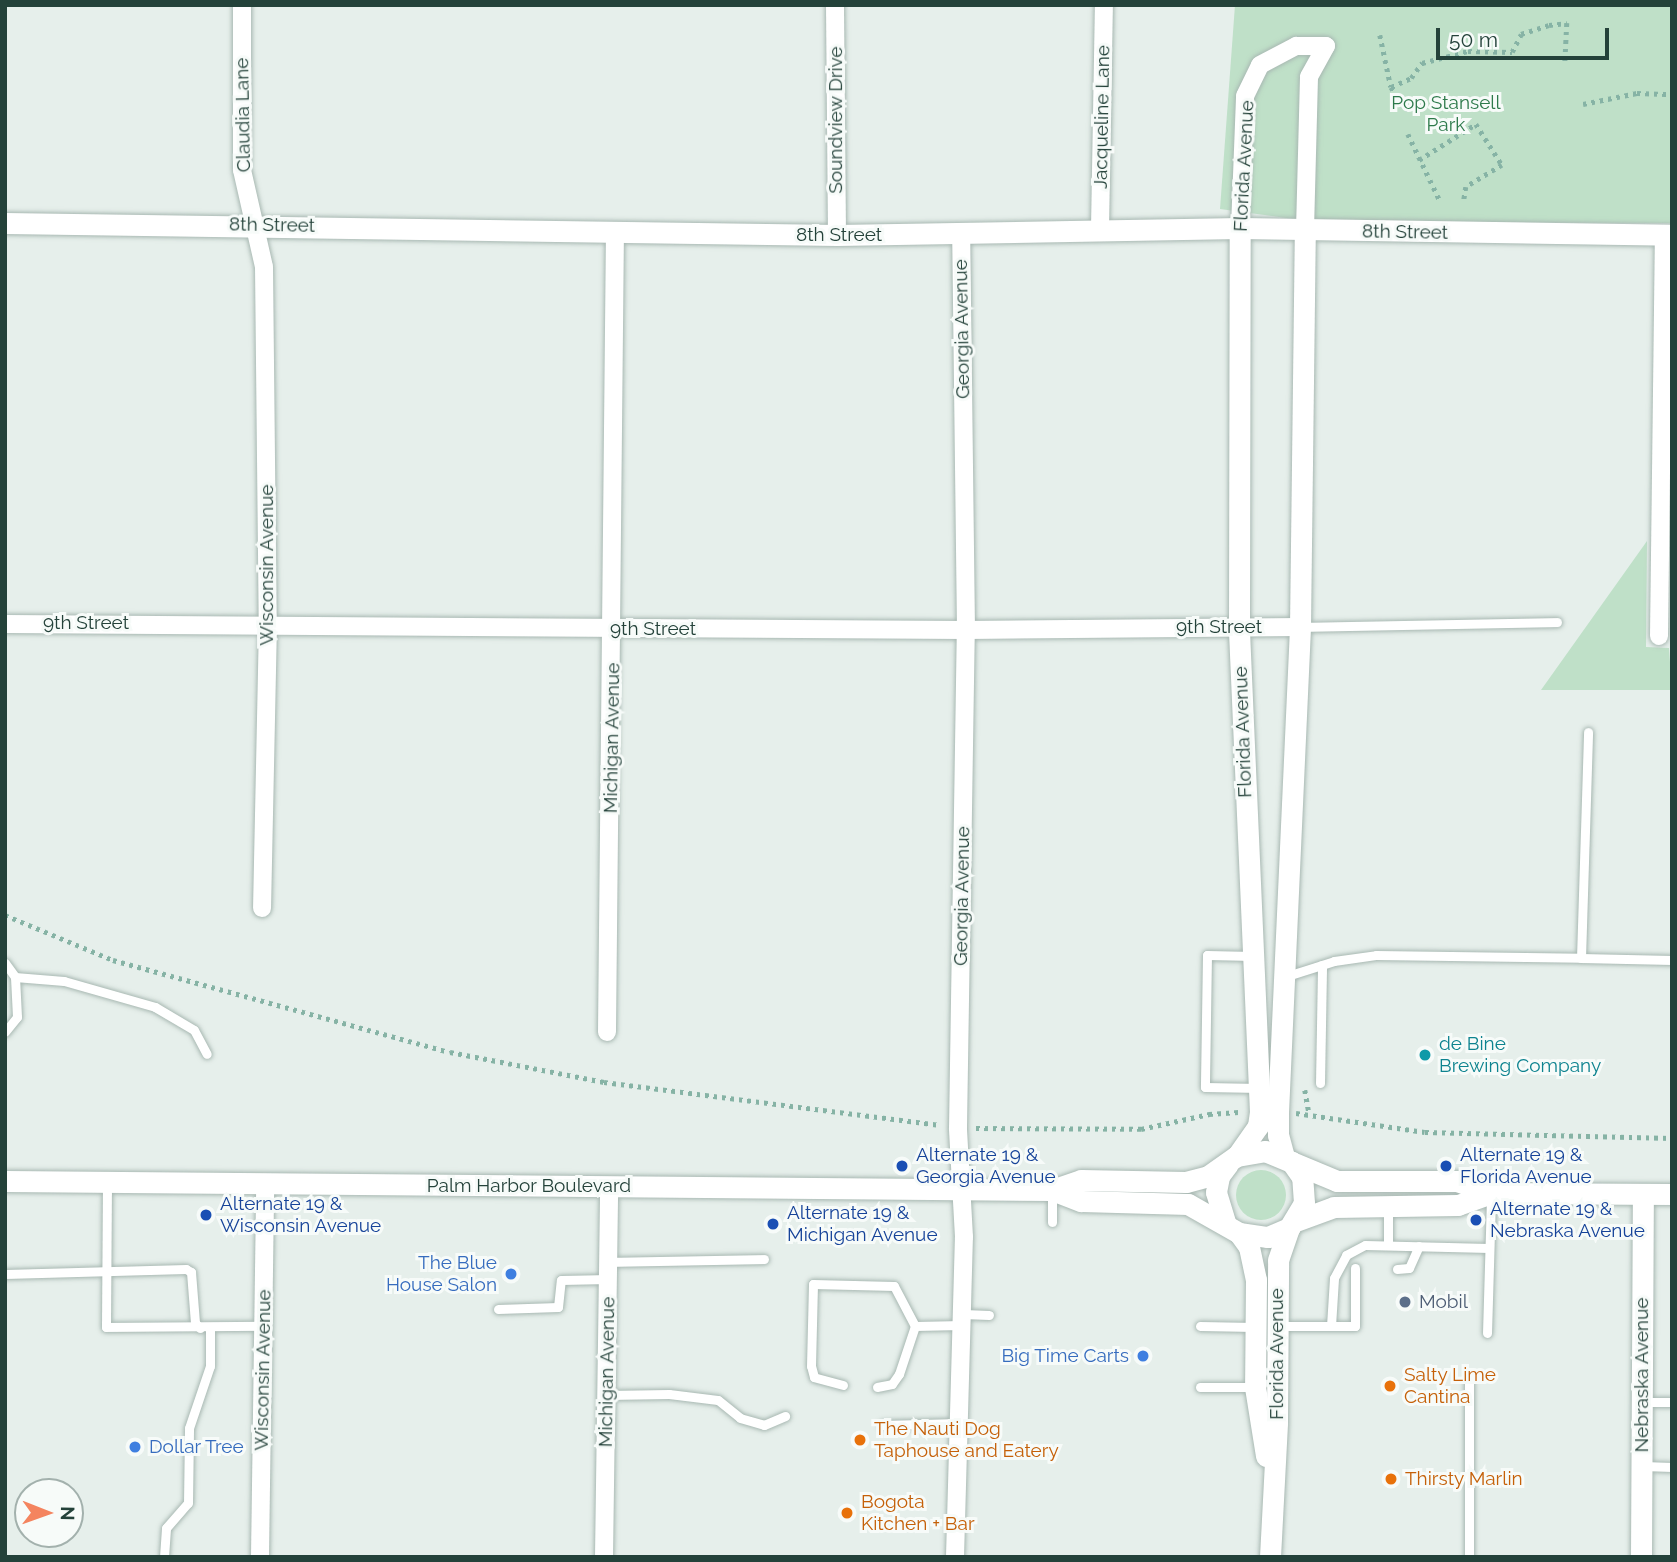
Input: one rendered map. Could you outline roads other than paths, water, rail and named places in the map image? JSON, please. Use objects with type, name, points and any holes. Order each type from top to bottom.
[{"type":"street","name":"Claudia Lane","points":[[242,5],[242,170],[251,224]]},
{"type":"street","name":"Soundview Drive","points":[[835,5],[837,235]]},
{"type":"street","name":"Jacqueline Lane","points":[[1100,229],[1104,5]]},
{"type":"street","name":"Florida Avenue","points":[[1233,1159],[1269,1112],[1284,977],[1300,627],[1309,77],[1326,46],[1296,46],[1260,65],[1245,96],[1240,228],[1239,626],[1253,956],[1260,1088],[1269,1112],[1288,1159]]},
{"type":"street","name":"8th Street","points":[[5,223],[251,224],[615,233],[837,235],[1240,228],[1668,235]]},
{"type":"street","name":"Wisconsin Avenue","points":[[251,224],[264,267],[268,623],[262,908]]},
{"type":"street","name":"Michigan Avenue","points":[[607,1032],[615,233]]},
{"type":"street","name":"Georgia Avenue","points":[[956,1557],[963,1319],[963,1192],[958,1128],[966,630],[961,234]]},
{"type":"street","points":[[1659,636],[1668,235]]},
{"type":"street","name":"9th Street","points":[[5,624],[268,623],[613,629],[966,630],[1300,627]]},
{"type":"street","points":[[1491,1193],[1458,1205],[1334,1207],[1268,1237],[1233,1230],[1216,1192],[1219,1176],[1233,1159],[1265,1151],[1337,1181],[1457,1181],[1491,1193],[1672,1194]]},
{"type":"street","name":"Palm Harbor Boulevard","points":[[5,1181],[963,1192],[1052,1190],[1081,1180],[1186,1182],[1208,1176],[1233,1159]]},
{"type":"street","points":[[1288,1159],[1306,1194],[1292,1224]]},
{"type":"street","name":"Wisconsin Avenue","points":[[260,1557],[265,1184]]},
{"type":"street","name":"Michigan Avenue","points":[[604,1557],[609,1187]]},
{"type":"street","name":"Palm Harbor Boulevard","points":[[1052,1190],[1081,1201],[1188,1204],[1233,1230]]},
{"type":"street","name":"Nebraska Avenue","points":[[1641,1557],[1643,1194]]},
{"type":"street","name":"Florida Avenue","points":[[1270,1557],[1271,1483],[1278,1422],[1278,1260],[1292,1224]]},
{"type":"street","name":"Florida Avenue","points":[[1233,1230],[1253,1259],[1255,1387],[1271,1483]]},
{"type":"lane","points":[[1300,627],[1557,622]]},
{"type":"lane","points":[[1581,958],[1588,732]]},
{"type":"lane","points":[[1253,956],[1207,955],[1205,1087],[1260,1088]]},
{"type":"lane","points":[[1284,977],[1322,965],[1376,955],[1672,960]]},
{"type":"lane","points":[[5,963],[15,977],[17,1017],[5,1032]]},
{"type":"lane","points":[[1320,1083],[1322,965]]},
{"type":"lane","points":[[15,977],[64,981],[155,1007],[194,1030],[207,1054]]},
{"type":"lane","points":[[107,1182],[106,1327],[263,1326]]},
{"type":"lane","points":[[1052,1190],[1052,1222]]},
{"type":"lane","points":[[1487,1333],[1491,1193]]},
{"type":"lane","points":[[1388,1205],[1388,1245]]},
{"type":"lane","points":[[1331,1326],[1334,1278],[1346,1255],[1365,1245],[1489,1248]]},
{"type":"lane","points":[[1397,1269],[1409,1268],[1419,1246]]},
{"type":"lane","points":[[498,1309],[558,1307],[561,1280],[609,1270],[764,1259]]},
{"type":"lane","points":[[1278,1326],[1355,1326],[1360,1268],[1339,1268]]},
{"type":"lane","points":[[5,1274],[191,1272],[195,1323],[204,1328]]},
{"type":"lane","points":[[843,1385],[814,1377],[811,1366],[813,1284],[894,1286],[915,1326],[899,1374],[892,1384],[877,1387]]},
{"type":"lane","points":[[915,1326],[989,1315]]},
{"type":"lane","points":[[1200,1326],[1256,1327]]},
{"type":"lane","points":[[164,1557],[166,1528],[188,1503],[189,1428],[210,1366],[204,1328]]},
{"type":"lane","points":[[1469,1381],[1469,1557]]},
{"type":"lane","points":[[1200,1387],[1255,1387]]},
{"type":"lane","points":[[607,1395],[669,1394],[718,1400],[740,1419],[764,1425],[785,1416]]},
{"type":"lane","points":[[1642,1402],[1672,1402]]},
{"type":"lane","points":[[883,1425],[961,1423]]},
{"type":"lane","points":[[1641,1466],[1672,1466]]},
{"type":"place","name":"de Bine Brewing Company","points":[[1425,1055]]},
{"type":"place","name":"Alternate 19 & Georgia Avenue","points":[[902,1166]]},
{"type":"place","name":"Alternate 19 & Florida Avenue","points":[[1446,1166]]},
{"type":"place","name":"Alternate 19 & Wisconsin Avenue","points":[[206,1215]]},
{"type":"place","name":"Alternate 19 & Nebraska Avenue","points":[[1476,1220]]},
{"type":"place","name":"Alternate 19 & Michigan Avenue","points":[[773,1224]]},
{"type":"place","name":"The Blue House Salon","points":[[511,1274]]},
{"type":"place","name":"Mobil","points":[[1405,1302]]},
{"type":"place","name":"Big Time Carts","points":[[1143,1356]]},
{"type":"place","name":"Salty Lime Cantina","points":[[1390,1386]]},
{"type":"place","name":"The Nauti Dog Taphouse and Eatery","points":[[860,1440]]},
{"type":"place","name":"Dollar Tree","points":[[135,1447]]},
{"type":"place","name":"Thirsty Marlin","points":[[1391,1479]]},
{"type":"place","name":"Bogota Kitchen + Bar","points":[[847,1513]]},
{"type":"park label","name":"Pop Stansell Park","points":[[1446,114]]}]
